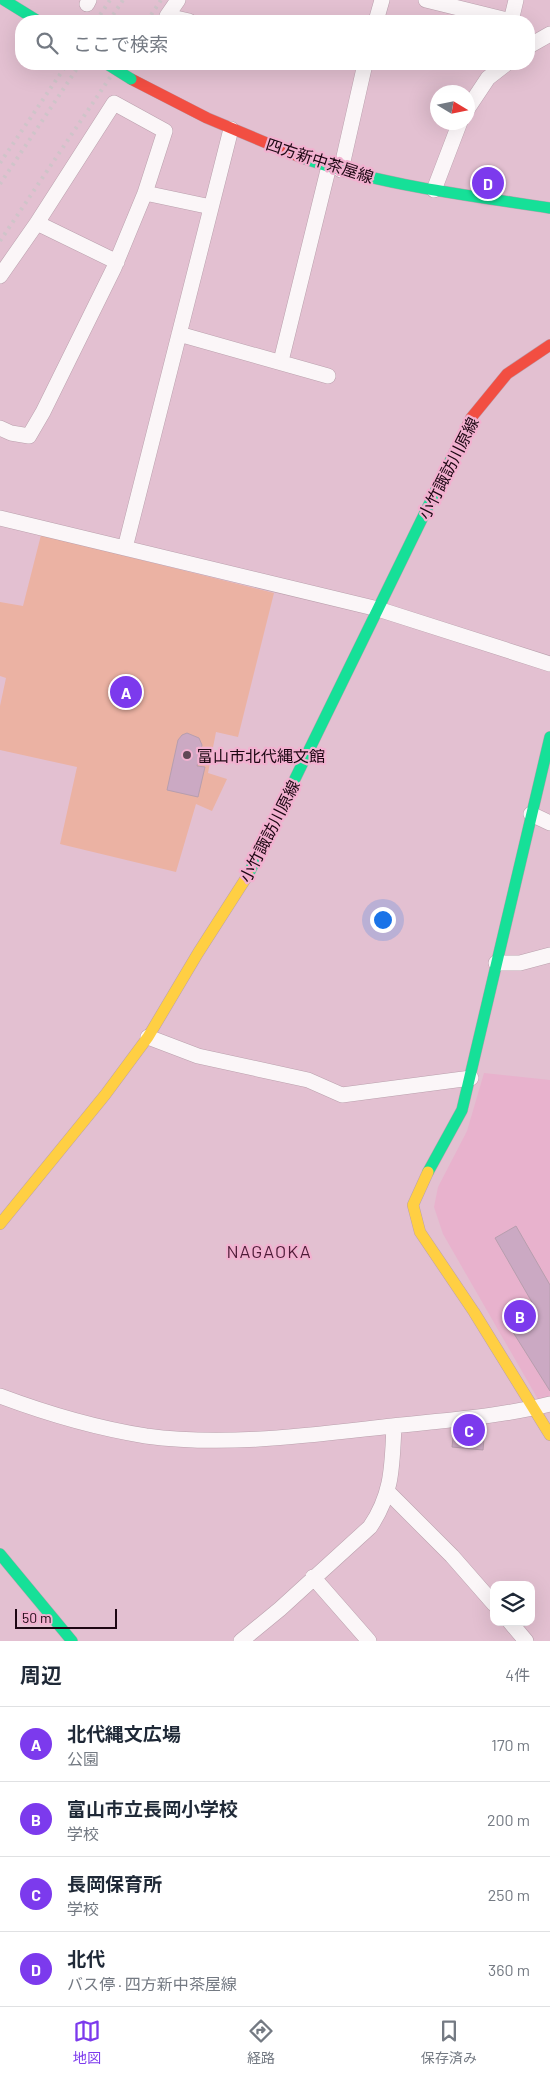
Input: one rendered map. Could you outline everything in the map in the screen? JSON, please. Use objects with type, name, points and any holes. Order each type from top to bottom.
[{"type":"main road","points":[[4,0],[28,15]]},
{"type":"main road","name":"四方新中茶屋線","points":[[117,70],[179,106],[231,129],[335,168],[434,190],[550,208]]},
{"type":"main road","name":"小竹諏訪川原線","points":[[3,1217],[105,1095],[148,1036],[248,875],[471,418],[507,374],[550,345]]},
{"type":"main road","points":[[550,737],[462,1110],[447,1140],[424,1178],[413,1205],[420,1232],[474,1312],[550,1435]]},
{"type":"main road","points":[[0,1554],[72,1641]]},
{"type":"street","points":[[169,15],[178,0]]},
{"type":"street","points":[[378,15],[382,0]]},
{"type":"street","points":[[426,0],[487,15]]},
{"type":"street","points":[[512,15],[516,0]]},
{"type":"street","points":[[535,43],[550,34]]},
{"type":"street","points":[[281,361],[363,70]]},
{"type":"street","points":[[475,98],[488,78],[498,70]]},
{"type":"street","points":[[0,276],[37,223],[114,103],[165,131],[144,193],[117,262],[43,412],[28,436],[11,433],[0,428]]},
{"type":"street","points":[[125,548],[231,129]]},
{"type":"street","points":[[434,190],[457,130]]},
{"type":"street","points":[[144,193],[211,207]]},
{"type":"street","points":[[37,223],[117,262]]},
{"type":"street","points":[[179,334],[281,361],[328,376]]},
{"type":"street","points":[[0,518],[378,609],[550,664]]},
{"type":"street","points":[[531,814],[550,824]]},
{"type":"street","points":[[496,962],[520,963],[550,955]]},
{"type":"street","points":[[148,1036],[198,1056],[308,1080],[342,1095],[471,1078]]},
{"type":"street","points":[[0,1396],[84,1424],[147,1436],[225,1440],[291,1437],[494,1415],[550,1404]]},
{"type":"street","points":[[241,1641],[280,1609],[370,1527],[380,1512],[391,1480],[394,1426]]},
{"type":"street","points":[[387,1491],[452,1556],[490,1599]]},
{"type":"street","points":[[313,1578],[370,1641]]},
{"type":"street","points":[[513,1626],[526,1641]]},
{"type":"shaded area","points":[[41,535],[274,593],[238,737],[216,732],[208,773],[227,779],[212,811],[196,804],[176,872],[60,844],[77,767],[0,750],[0,706],[6,678],[0,676],[0,602],[23,606]]},
{"type":"shaded area","points":[[484,1073],[550,1080],[550,1398],[539,1401],[443,1234],[434,1207],[438,1187],[467,1131]]},
{"type":"building","name":"富山市北代縄文館","points":[[187,733],[199,738],[202,745],[197,766],[205,767],[198,797],[167,790],[178,740]]},
{"type":"building","points":[[516,1226],[550,1285],[550,1391],[506,1321],[533,1304],[495,1238]]},
{"type":"building","points":[[485,1427],[483,1450],[452,1447],[454,1429]]},
{"type":"railway","points":[[100,15],[110,0]]},
{"type":"railway","points":[[113,15],[123,0]]},
{"type":"railway","points":[[151,15],[161,0]]},
{"type":"railway","points":[[0,163],[63,70]]},
{"type":"railway","points":[[0,184],[76,70]]},
{"type":"railway","points":[[0,241],[115,70]]},
{"type":"traffic: fast","points":[[4,0],[28,15]]},
{"type":"traffic: fast","points":[[117,70],[131,79]]},
{"type":"traffic: fast","points":[[300,157],[330,167],[392,182],[455,194],[550,208]]},
{"type":"traffic: fast","points":[[248,875],[461,439]]},
{"type":"traffic: fast","points":[[428,1172],[462,1110],[550,737]]},
{"type":"traffic: fast","points":[[0,1554],[72,1641]]},
{"type":"traffic: slow","points":[[0,1224],[105,1095],[148,1037],[198,953],[248,875]]},
{"type":"traffic: slow","points":[[428,1172],[413,1205],[420,1232],[474,1312],[550,1435]]},
{"type":"traffic: jam","points":[[131,79],[207,118],[300,157]]},
{"type":"traffic: jam","points":[[461,439],[471,418],[507,374],[550,345]]},
{"type":"place","name":"北代","points":[[488,183]]},
{"type":"place","name":"北代縄文広場","points":[[126,692]]},
{"type":"place","name":"富山市北代縄文館","points":[[187,755]]},
{"type":"place","name":"富山市立長岡小学校","points":[[520,1316]]},
{"type":"place","name":"長岡保育所","points":[[469,1430]]},
{"type":"district","name":"NAGAOKA","points":[[269,1251]]}]
